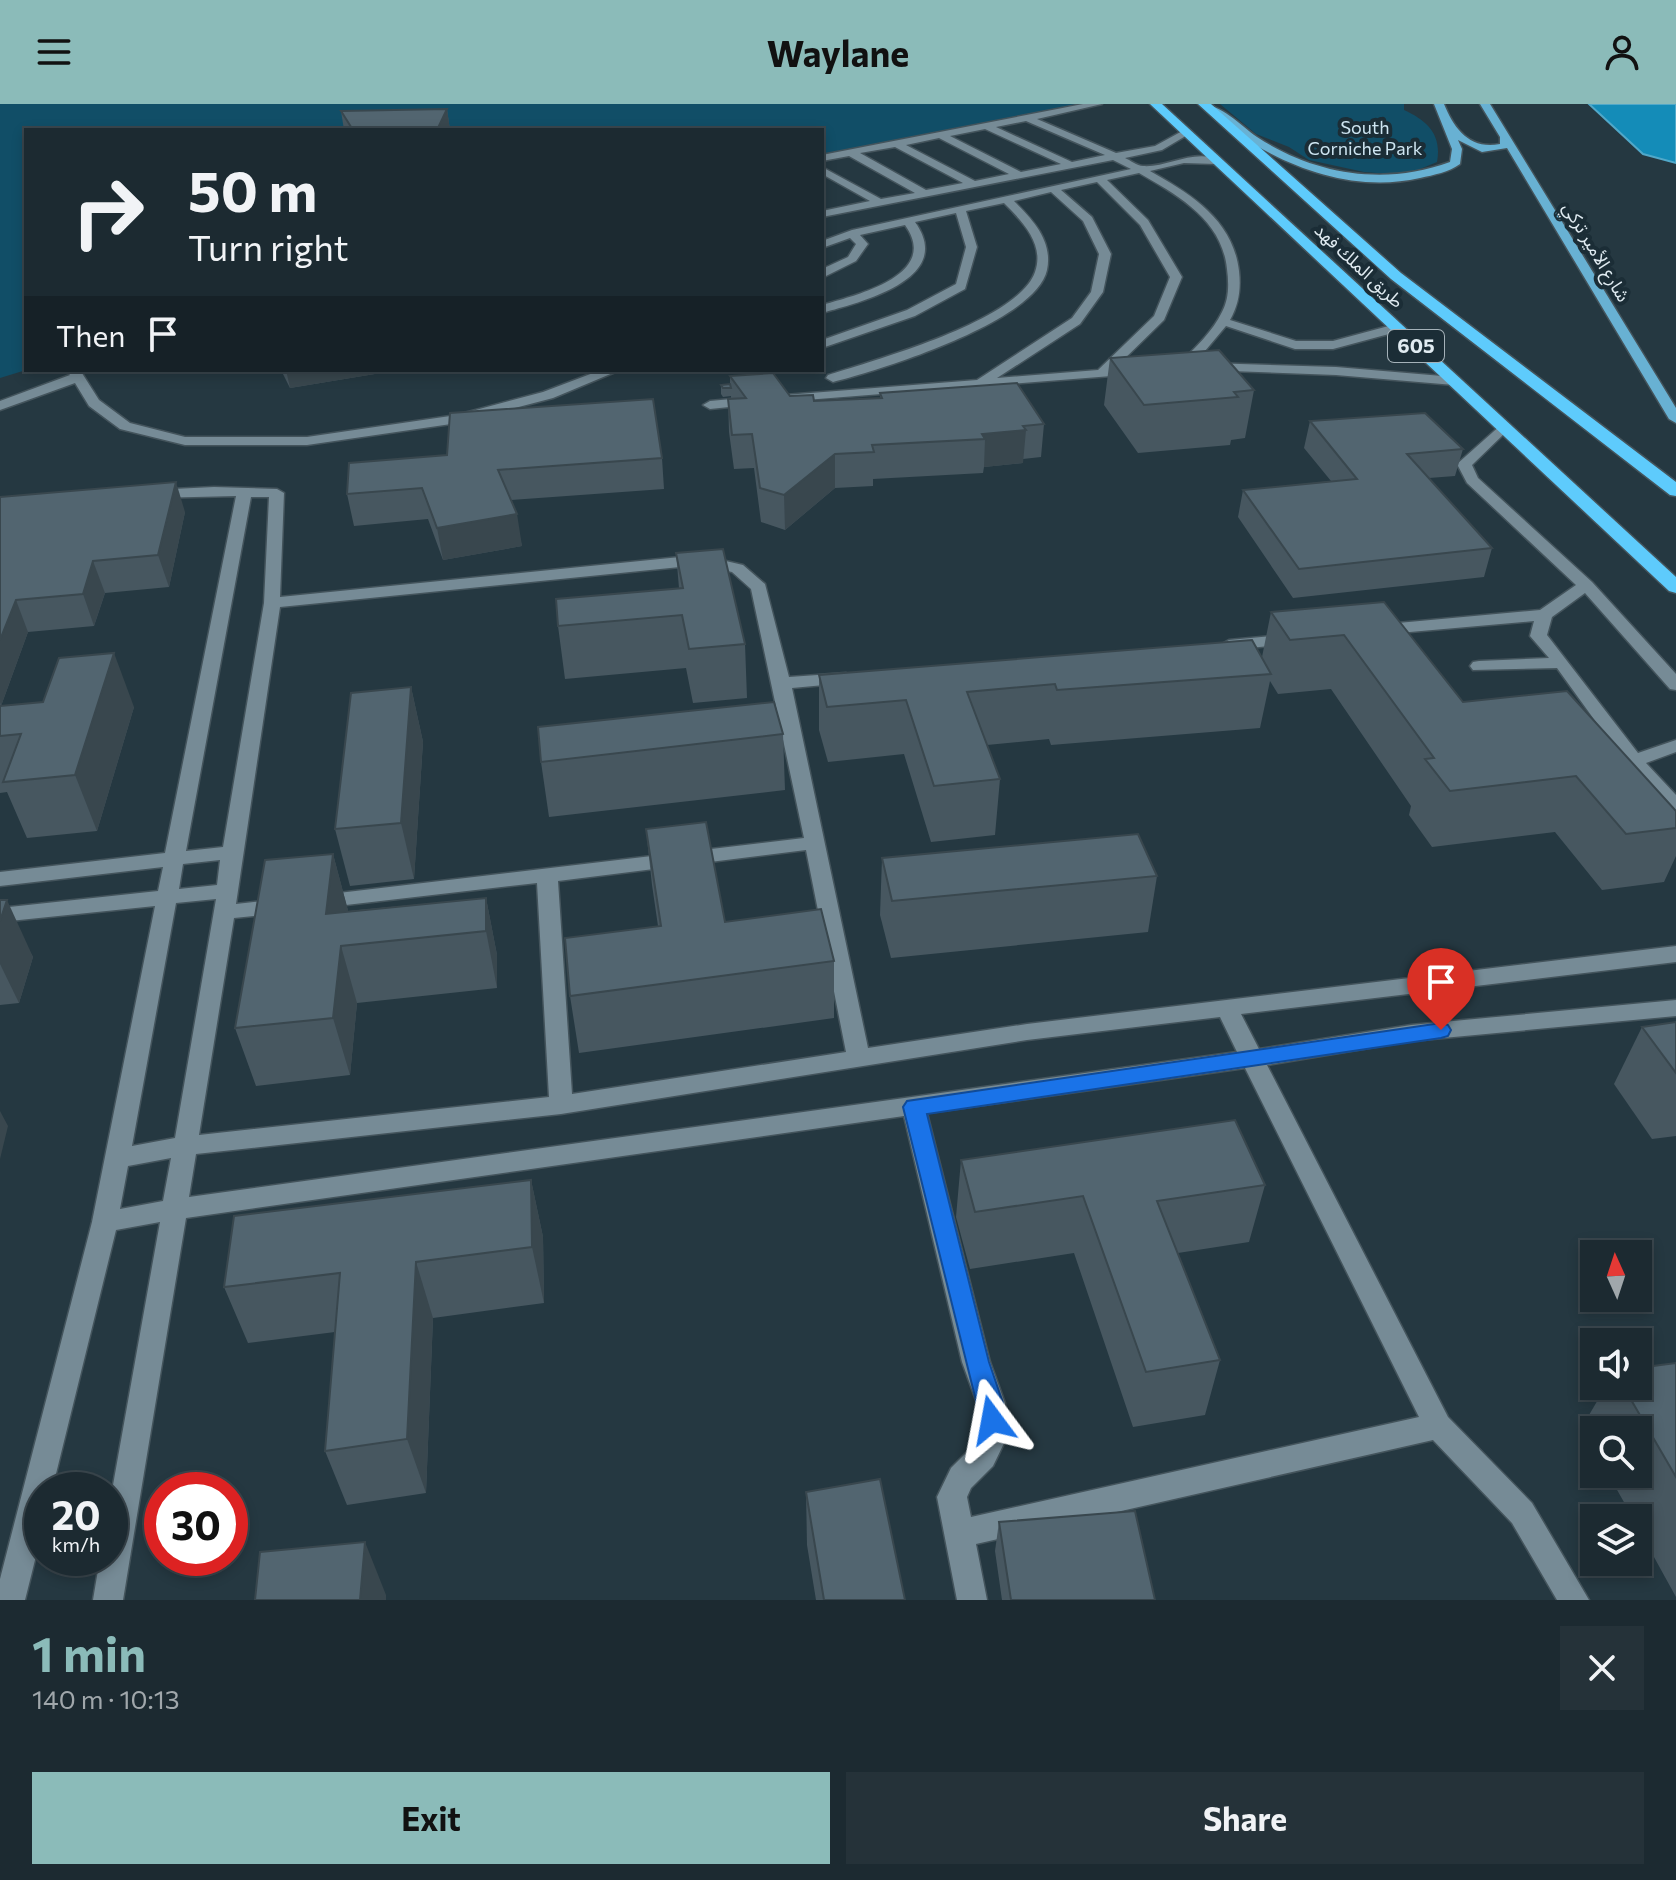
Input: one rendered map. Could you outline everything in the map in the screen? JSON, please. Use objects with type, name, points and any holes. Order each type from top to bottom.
[{"type":"highway","name":"طريق الملك فهد","points":[[1156,104],[1676,587]]},
{"type":"highway","name":"طريق الملك فهد","points":[[1205,104],[1396,276],[1676,491]]},
{"type":"highway","points":[[1307,245],[1326,255],[1346,258],[1356,254],[1345,242],[1351,236]]},
{"type":"highway","points":[[1351,286],[1344,276],[1344,268],[1370,265],[1396,276]]},
{"type":"main road","points":[[1205,104],[1274,152],[1304,166],[1368,177],[1431,175],[1455,164],[1457,149],[1439,104]]},
{"type":"main road","name":"شارع الأمير تركي","points":[[1485,104],[1676,419]]},
{"type":"main road","points":[[1449,127],[1470,147],[1483,150],[1505,146],[1505,137]]},
{"type":"street","points":[[824,158],[1097,104]]},
{"type":"street","points":[[1028,118],[1142,169],[1207,214],[1227,243],[1235,293],[1218,330],[1177,367],[1312,370],[1454,381]]},
{"type":"street","points":[[987,126],[1071,165]]},
{"type":"street","points":[[824,214],[1158,148],[1186,132]]},
{"type":"street","points":[[941,135],[1019,175]]},
{"type":"street","points":[[897,144],[973,184]]},
{"type":"street","points":[[852,153],[925,194]]},
{"type":"street","points":[[824,244],[852,233],[1184,160],[1216,161]]},
{"type":"street","points":[[824,171],[880,203]]},
{"type":"street","points":[[1099,179],[1136,211],[1164,249],[1176,277],[1160,317],[1101,374]]},
{"type":"street","points":[[978,384],[1076,321],[1097,292],[1105,254],[1088,219],[1053,189]]},
{"type":"street","points":[[827,374],[959,336],[1009,309],[1039,275],[1043,250],[1029,223],[1006,199]]},
{"type":"street","points":[[824,343],[911,313],[961,286],[970,259],[973,235],[959,209]]},
{"type":"street","points":[[824,308],[903,279],[920,259],[921,240],[908,220]]},
{"type":"street","points":[[824,273],[852,259],[862,244],[852,233]]},
{"type":"street","points":[[1222,321],[1295,345],[1333,345],[1396,328]]},
{"type":"street","points":[[1312,345],[1312,370]]},
{"type":"street","points":[[710,405],[1142,370]]},
{"type":"street","points":[[0,406],[75,374],[94,403],[125,426],[185,441],[307,441],[458,419],[548,395],[608,372]]},
{"type":"street","points":[[827,374],[856,394]]},
{"type":"street","points":[[1502,428],[1464,464],[1472,480],[1586,585],[1676,685]]},
{"type":"street","points":[[10,1600],[105,1222],[169,895],[171,860],[209,683],[244,492]]},
{"type":"street","points":[[108,1600],[226,901],[272,603],[277,493],[137,495]]},
{"type":"street","points":[[272,603],[700,560],[737,568],[759,587],[782,683],[858,1056]]},
{"type":"street","points":[[1365,631],[1544,615],[1586,585]]},
{"type":"street","points":[[1544,615],[1538,636],[1562,663],[1634,761],[1676,807]]},
{"type":"street","points":[[1209,647],[1303,638]]},
{"type":"street","points":[[1479,666],[1562,663]]},
{"type":"street","points":[[782,683],[867,677]]},
{"type":"street","points":[[1634,761],[1676,746]]},
{"type":"street","points":[[0,915],[169,895],[226,901],[547,875],[814,843]]},
{"type":"street","points":[[0,879],[232,852]]},
{"type":"street","points":[[547,875],[561,1105]]},
{"type":"street","points":[[117,1158],[184,1146],[561,1105],[858,1056],[1226,1007],[1676,954]]},
{"type":"street","points":[[1226,1007],[1438,1426],[1522,1513],[1574,1600]]},
{"type":"street","points":[[105,1222],[174,1209],[914,1107],[1411,1033],[1676,1008]]},
{"type":"street","points":[[914,1107],[976,1362],[991,1403],[993,1437],[983,1456],[961,1478],[952,1497],[972,1600]]},
{"type":"street","points":[[958,1534],[1438,1426]]},
{"type":"green space","points":[[0,104],[1094,104],[824,154],[824,128],[24,128],[24,371],[0,378]]},
{"type":"green space","name":"South Corniche Park","points":[[1220,104],[1404,104],[1404,110],[1426,124],[1435,137],[1437,162],[1413,172],[1390,174],[1364,172],[1309,160],[1289,147],[1256,134]]},
{"type":"shaded area","points":[[1589,104],[1676,104],[1676,163],[1643,154]]},
{"type":"building","points":[[447,109],[438,128],[352,128],[341,111]]},
{"type":"building","points":[[1219,350],[1254,390],[1234,392],[1238,397],[1144,405],[1110,358]]},
{"type":"building","points":[[773,373],[790,396],[813,395],[814,401],[882,398],[880,393],[1017,383],[1044,424],[1023,426],[1026,430],[982,434],[985,439],[872,445],[874,452],[835,454],[784,495],[760,488],[752,434],[732,435],[728,399],[746,398],[730,376]]},
{"type":"building","points":[[653,399],[662,458],[498,470],[517,514],[437,528],[422,488],[347,494],[349,463],[447,455],[450,413]]},
{"type":"building","points":[[1425,413],[1463,449],[1407,454],[1492,548],[1299,569],[1243,490],[1357,479],[1310,421]]},
{"type":"building","points":[[176,482],[158,555],[93,561],[83,594],[16,600],[0,640],[0,497]]},
{"type":"building","points":[[723,549],[745,644],[689,649],[682,615],[558,626],[556,599],[683,588],[676,553]]},
{"type":"building","points":[[1384,602],[1463,702],[1567,691],[1676,811],[1676,828],[1626,834],[1576,776],[1450,791],[1425,759],[1434,758],[1344,635],[1290,640],[1271,612]]},
{"type":"building","points":[[1252,640],[1271,674],[1057,690],[1055,684],[967,692],[1000,779],[934,786],[906,700],[827,707],[819,675]]},
{"type":"building","points":[[114,653],[75,775],[3,782],[21,734],[0,736],[0,706],[43,702],[59,658]]},
{"type":"building","points":[[411,687],[401,823],[335,829],[351,693]]},
{"type":"building","points":[[774,702],[783,734],[541,762],[538,727]]},
{"type":"building","points":[[706,822],[725,922],[821,909],[834,961],[570,996],[565,938],[661,926],[646,829]]},
{"type":"building","points":[[1138,834],[1157,876],[892,901],[882,858]]},
{"type":"building","points":[[333,854],[326,914],[486,898],[486,931],[341,946],[333,1018],[235,1028],[265,860]]},
{"type":"building","points":[[0,900],[7,900],[0,921]]},
{"type":"building","points":[[1676,1022],[1676,1073],[1642,1027]]},
{"type":"building","points":[[1235,1120],[1265,1185],[1157,1201],[1220,1360],[1146,1372],[1083,1196],[975,1212],[961,1160]]},
{"type":"building","points":[[531,1180],[532,1247],[416,1262],[407,1439],[325,1451],[340,1273],[224,1287],[234,1216]]},
{"type":"building","points":[[1676,1363],[1676,1477],[1652,1436],[1652,1416],[1640,1416],[1631,1400],[1652,1400],[1652,1366]]},
{"type":"building","points":[[880,1479],[905,1600],[824,1600],[806,1492]]},
{"type":"building","points":[[1135,1511],[1155,1600],[1011,1600],[999,1522]]},
{"type":"building","points":[[365,1542],[360,1600],[255,1600],[260,1552]]},
{"type":"route","points":[[992,1420],[991,1403],[976,1362],[914,1107],[1441,1030]]}]
